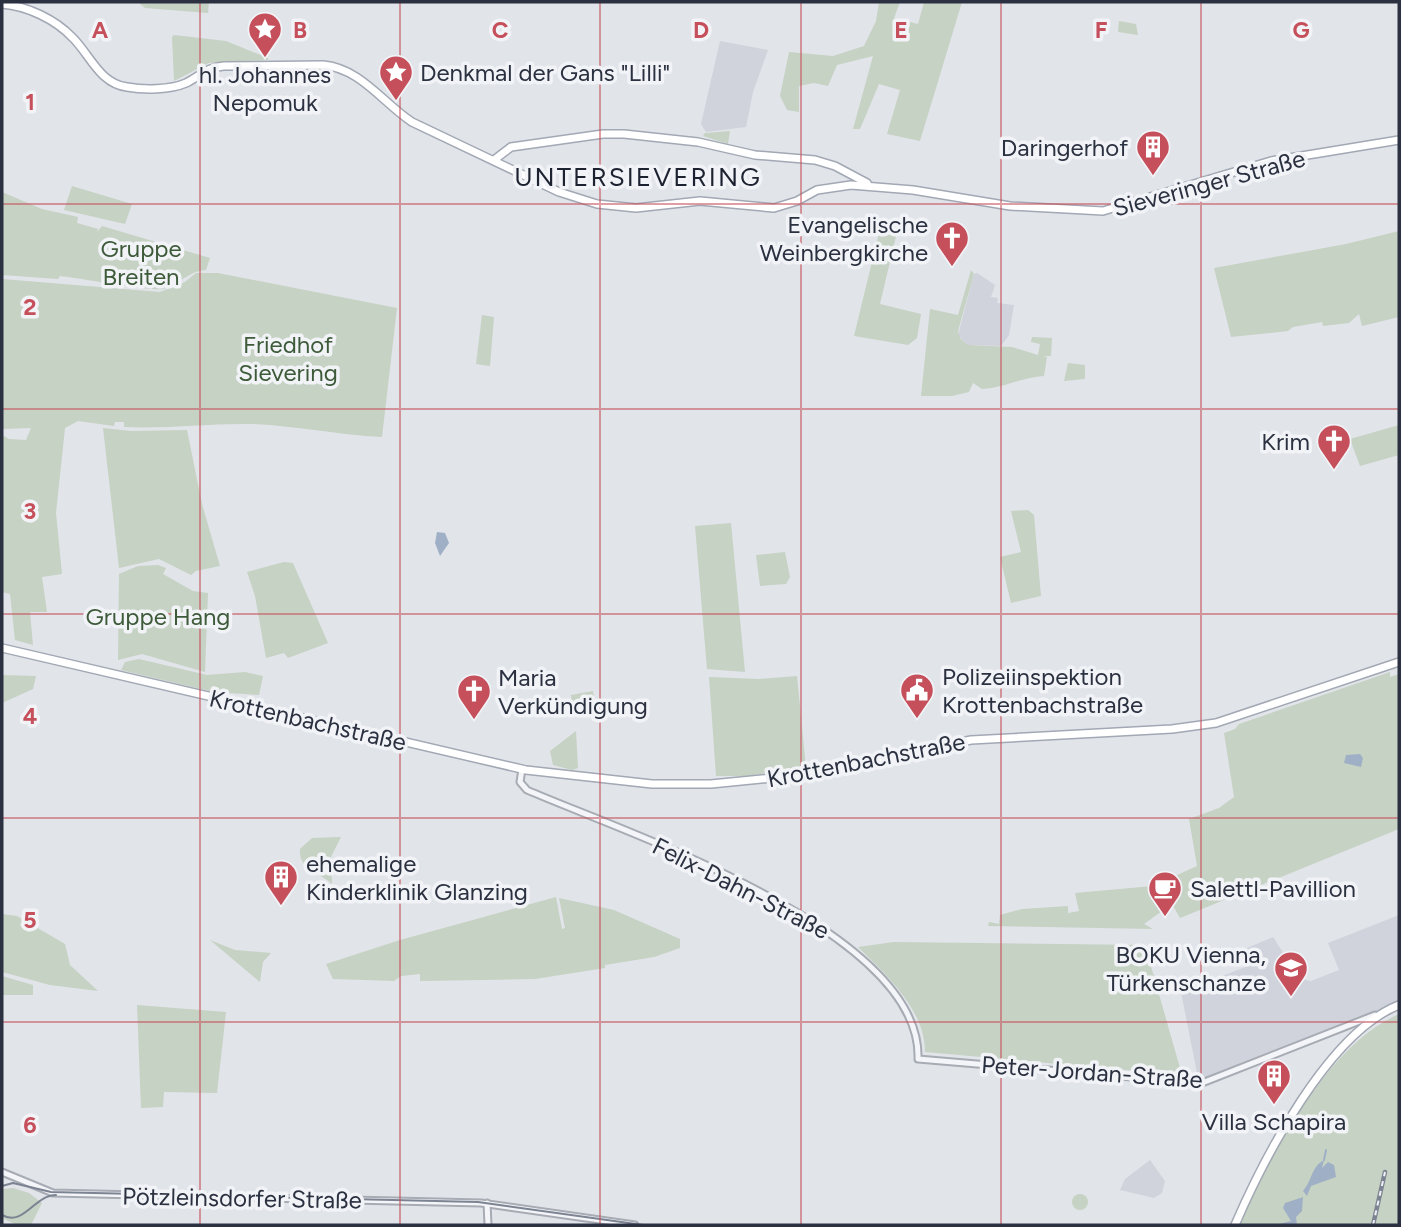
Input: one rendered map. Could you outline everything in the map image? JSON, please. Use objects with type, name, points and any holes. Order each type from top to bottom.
[{"type":"main road","points":[[2,4],[23,6],[60,27],[72,37],[102,74],[123,87],[168,87],[186,83],[208,68],[224,66],[332,66],[357,77],[412,122],[559,192],[615,207],[700,201],[774,208],[797,201],[817,190],[852,180]]},
{"type":"main road","name":"Sieveringer Straße","points":[[494,160],[511,147],[603,134],[624,134],[698,142],[755,155],[803,158],[835,166],[852,180],[871,185],[1010,206],[1103,211],[1272,161],[1399,140]]},
{"type":"main road","name":"Krottenbachstraße","points":[[2,648],[522,769],[652,785],[765,780],[849,767],[968,740],[1162,730],[1216,723],[1399,662]]},
{"type":"main road","name":"Peter-Jordan-Straße","points":[[1386,1010],[1399,1005]]},
{"type":"main road","points":[[1235,1225],[1278,1138],[1314,1083],[1351,1041],[1386,1010]]},
{"type":"street","name":"Felix-Dahn-Straße","points":[[522,769],[520,782],[527,790],[711,867],[838,938],[876,974],[902,1007],[916,1033],[918,1059]]},
{"type":"street","name":"Peter-Jordan-Straße","points":[[918,1059],[1198,1084],[1219,1079],[1386,1010]]},
{"type":"street","points":[[1341,1029],[1351,1041]]},
{"type":"street","name":"Pötzleinsdorfer Straße","points":[[2,1172],[53,1193],[487,1203],[635,1225]]},
{"type":"street","points":[[487,1203],[488,1225]]},
{"type":"shaded area","points":[[720,41],[768,50],[753,92],[746,127],[706,132],[701,124]]},
{"type":"shaded area","points":[[977,273],[995,285],[991,297],[998,298],[997,303],[1014,305],[1009,335],[1001,346],[968,345],[958,335],[974,274]]},
{"type":"shaded area","name":"BOKU Vienna, Türkenschanze","points":[[1399,915],[1399,1005],[1199,1083],[1181,992],[1253,964],[1247,948],[1273,937],[1300,979],[1311,981],[1339,970],[1328,943]]},
{"type":"shaded area","points":[[1150,1160],[1165,1181],[1162,1193],[1154,1198],[1120,1190],[1125,1179]]},
{"type":"green space","points":[[138,2],[209,2],[208,13],[145,8]]},
{"type":"green space","points":[[879,2],[900,2],[894,18],[918,24],[924,2],[962,2],[920,141],[887,134],[900,90],[879,84],[860,129],[853,129],[873,56],[837,65],[828,86],[814,83],[799,86],[799,112],[787,110],[780,96],[789,52],[833,56],[864,46],[876,21]]},
{"type":"green space","points":[[1119,21],[1136,24],[1138,35],[1118,32]]},
{"type":"green space","points":[[174,35],[226,41],[268,60],[209,63],[174,81]]},
{"type":"green space","points":[[730,131],[728,144],[703,136],[705,133]]},
{"type":"green space","points":[[72,186],[132,204],[125,224],[64,210]]},
{"type":"green space","name":"Gruppe Breiten","points":[[2,192],[42,209],[78,217],[77,223],[98,229],[97,232],[102,226],[210,258],[206,270],[195,272],[162,289],[60,276],[58,279],[2,275]]},
{"type":"green space","points":[[1399,231],[1399,317],[1362,326],[1359,314],[1349,323],[1323,326],[1322,322],[1293,327],[1288,331],[1231,337],[1214,268],[1346,244]]},
{"type":"green space","points":[[879,233],[896,236],[880,304],[921,314],[917,338],[908,345],[854,336]]},
{"type":"green space","points":[[971,270],[974,274],[958,331],[960,338],[968,345],[1012,347],[1038,355],[1040,344],[1031,342],[1032,337],[1052,338],[1051,356],[1043,356],[1047,357],[1044,376],[982,389],[973,383],[969,392],[952,396],[921,396],[930,309],[958,315]]},
{"type":"green space","name":"Friedhof Sievering","points":[[196,273],[218,273],[397,308],[382,437],[253,424],[124,427],[124,422],[115,422],[114,426],[78,421],[65,428],[56,513],[62,574],[42,577],[47,612],[30,612],[33,645],[15,640],[10,594],[2,592],[2,435],[9,439],[26,440],[31,428],[2,429],[2,279],[160,292],[185,282]]},
{"type":"green space","points":[[482,315],[494,317],[490,366],[476,364]]},
{"type":"green space","points":[[1068,363],[1085,365],[1085,379],[1064,381]]},
{"type":"green space","points":[[1399,425],[1399,455],[1360,466],[1350,439]]},
{"type":"green space","points":[[103,428],[131,431],[187,430],[202,504],[220,566],[196,571],[191,575],[159,559],[119,568]]},
{"type":"green space","points":[[1028,510],[1034,515],[1041,596],[1011,603],[1000,557],[1021,552],[1011,511]]},
{"type":"green space","points":[[731,523],[745,672],[707,669],[695,526]]},
{"type":"green space","points":[[785,552],[790,577],[786,584],[760,586],[756,555]]},
{"type":"green space","points":[[284,562],[293,563],[328,643],[288,658],[284,653],[266,658],[255,596],[247,572]]},
{"type":"green space","name":"Gruppe Hang","points":[[158,565],[166,568],[163,574],[193,591],[208,593],[205,672],[142,654],[118,660],[119,574],[138,566]]},
{"type":"green space","points":[[139,659],[207,675],[245,672],[263,676],[259,695],[214,692],[121,670],[125,662]]},
{"type":"green space","points":[[1390,672],[1390,677],[1399,674],[1399,829],[1180,918],[1172,904],[1144,924],[1153,929],[988,926],[989,922],[999,924],[1000,915],[1022,909],[1068,906],[1068,913],[1079,911],[1075,893],[1153,886],[1197,866],[1189,819],[1219,808],[1234,797],[1224,733],[1235,729],[1239,724]]},
{"type":"green space","points":[[2,675],[36,676],[33,689],[2,703]]},
{"type":"green space","points":[[797,676],[806,768],[746,776],[716,776],[709,677],[759,679]]},
{"type":"green space","points":[[593,691],[595,704],[573,708],[571,695]]},
{"type":"green space","points":[[576,731],[578,768],[572,770],[553,765],[550,751]]},
{"type":"green space","points":[[341,837],[331,857],[332,884],[306,866],[300,856],[300,849],[312,838]]},
{"type":"green space","points":[[556,897],[562,929],[565,928],[559,898],[614,910],[680,939],[680,948],[654,957],[605,965],[605,968],[535,979],[420,981],[420,974],[401,976],[394,981],[333,979],[326,964],[400,940]]},
{"type":"green space","points":[[2,914],[17,916],[65,944],[70,965],[98,991],[50,985],[2,972]]},
{"type":"green space","points":[[210,940],[235,950],[271,953],[263,962],[260,982]]},
{"type":"green space","points":[[894,942],[1145,945],[1182,1075],[925,1052],[923,1036],[911,1007],[892,981],[858,947]]},
{"type":"green space","points":[[2,976],[33,985],[33,995],[2,995]]},
{"type":"green space","points":[[137,1005],[226,1012],[217,1093],[164,1092],[163,1107],[141,1108]]},
{"type":"green space","points":[[1399,1014],[1399,1225],[1240,1225],[1267,1167],[1303,1105],[1348,1050],[1373,1029]]},
{"type":"green space","points":[[13,1188],[29,1193],[42,1203],[31,1225],[17,1225],[2,1218],[2,1189]]},
{"type":"green space","points":[[1080,1194],[1088,1202],[1080,1210],[1072,1202]]},
{"type":"water","points":[[437,532],[445,533],[449,543],[440,556],[435,543]]},
{"type":"water","points":[[1360,754],[1363,758],[1361,767],[1344,763],[1346,755]]},
{"type":"water","points":[[1324,1160],[1322,1168],[1328,1162],[1334,1165],[1336,1177],[1311,1186],[1307,1196],[1303,1191],[1316,1166]]},
{"type":"water","points":[[1303,1197],[1302,1211],[1296,1217],[1297,1225],[1275,1225],[1291,1221],[1283,1208],[1285,1203]]},
{"type":"waterway","points":[[1322,1126],[1323,1132]]},
{"type":"waterway","points":[[1324,1160],[1326,1150]]},
{"type":"tram line","points":[[2,1186],[13,1183],[51,1192],[478,1202],[643,1225]]},
{"type":"tram line","points":[[2,1215],[17,1217],[48,1196],[56,1195]]},
{"type":"railway","points":[[1373,1225],[1385,1172]]},
{"type":"place","name":"hl. Johannes Nepomuk","points":[[265,59]]},
{"type":"place","name":"Denkmal der Gans \"Lilli\"","points":[[396,102]]},
{"type":"place","name":"Daringerhof","points":[[1153,177]]},
{"type":"place","name":"Evangelische Weinbergkirche","points":[[952,268]]},
{"type":"place","name":"Krim","points":[[1334,471]]},
{"type":"place","name":"Polizeiinspektion Krottenbachstraße","points":[[917,720]]},
{"type":"place","name":"Maria Verkündigung","points":[[474,721]]},
{"type":"place","name":"ehemalige Kinderklinik Glanzing","points":[[281,907]]},
{"type":"place","name":"Salettl-Pavillion","points":[[1165,918]]},
{"type":"place","name":"BOKU Vienna, Türkenschanze","points":[[1291,998]]},
{"type":"place","name":"Villa Schapira","points":[[1274,1106]]},
{"type":"district","name":"UNTERSIEVERING","points":[[638,177]]}]
